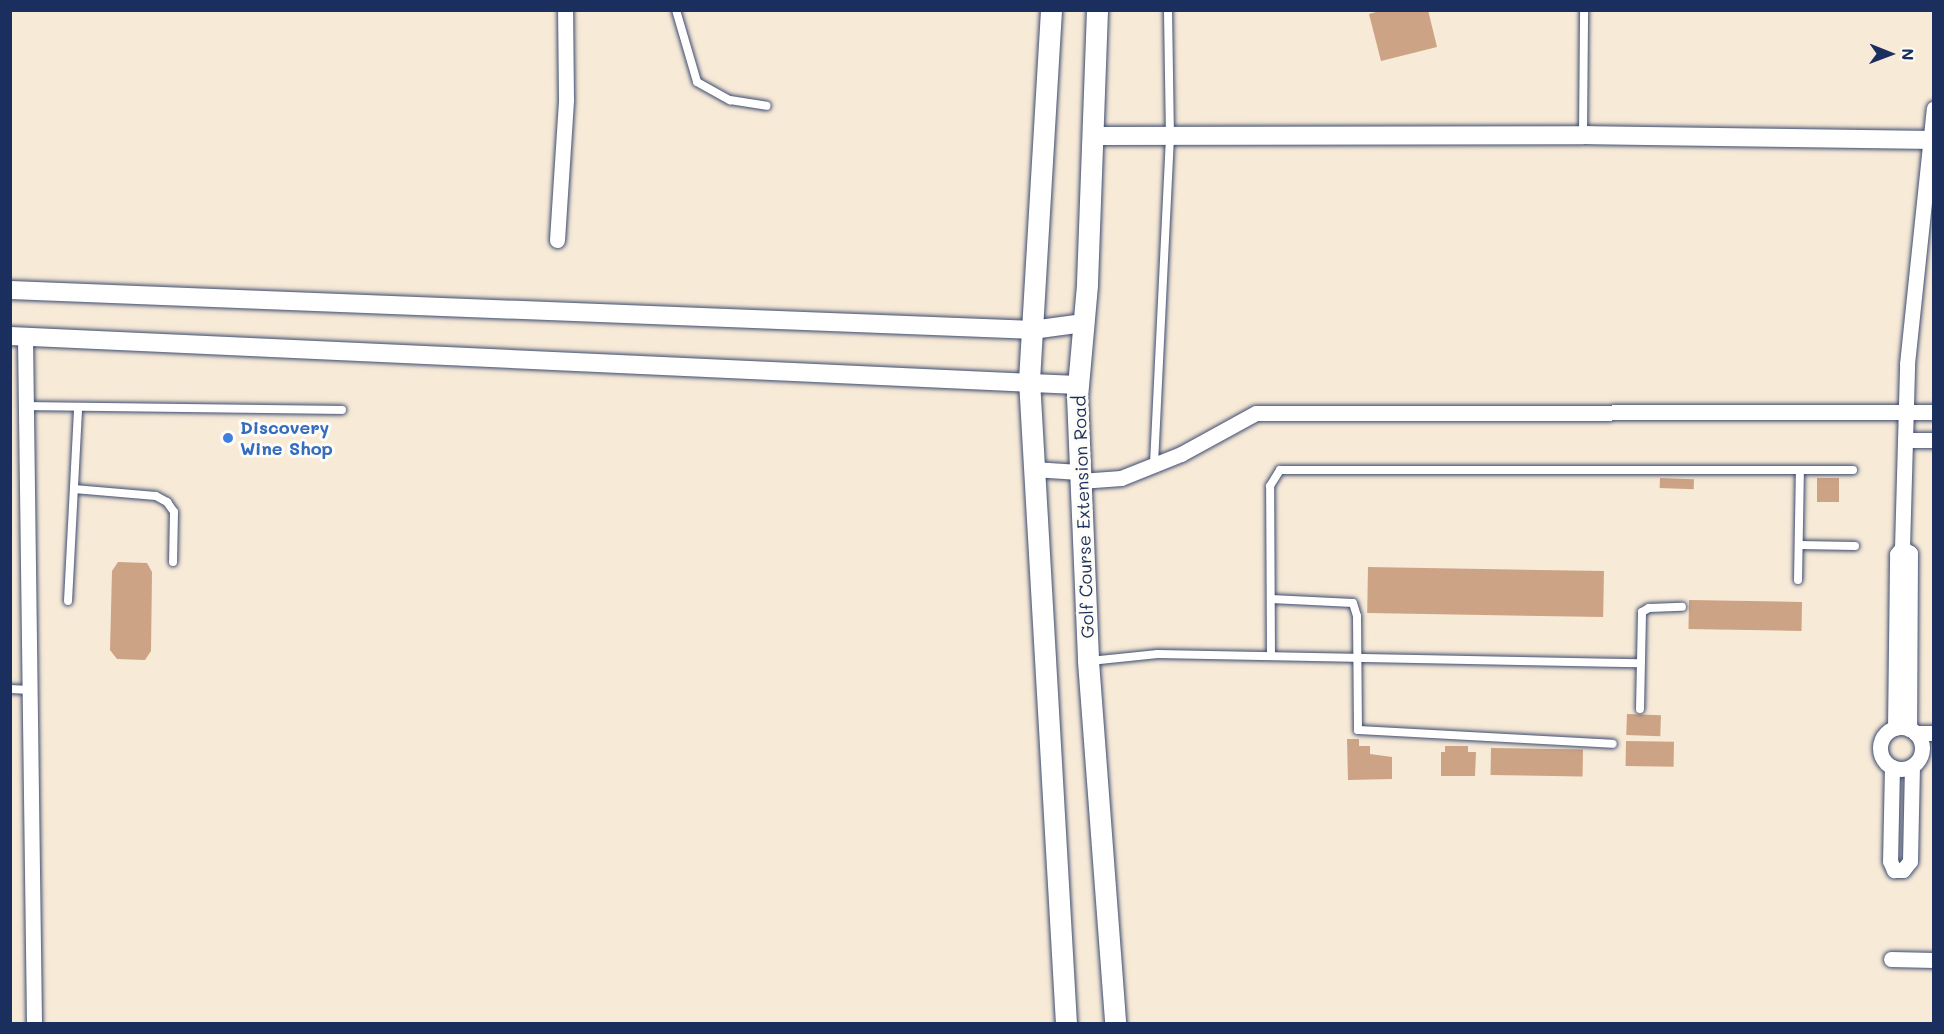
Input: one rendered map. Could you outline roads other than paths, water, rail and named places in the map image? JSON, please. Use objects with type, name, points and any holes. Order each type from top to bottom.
[{"type":"main road","points":[[1052,10],[1029,380],[1066,1023]]},
{"type":"main road","name":"Golf Course Extension Road","points":[[1097,10],[1084,323],[1078,385],[1088,661],[1115,1023]]},
{"type":"street","points":[[557,240],[566,99],[565,10]]},
{"type":"street","points":[[1934,108],[1933,140],[1906,412],[1902,548],[1897,554],[1906,730],[1921,745],[1914,764],[1910,861],[1903,870],[1894,870],[1890,861],[1892,767],[1880,750],[1884,736],[1906,730],[1934,733]]},
{"type":"street","points":[[1093,136],[1170,138],[1583,135],[1933,140]]},
{"type":"street","points":[[10,290],[1032,330],[1084,323]]},
{"type":"street","points":[[34,1023],[30,690],[18,406],[18,336],[1029,380],[1078,385]]},
{"type":"street","points":[[1033,469],[1080,477],[1121,478],[1181,454],[1256,413],[1934,412]]},
{"type":"street","points":[[1905,440],[1934,440]]},
{"type":"street","points":[[1892,767],[1934,764]]},
{"type":"street","points":[[1891,959],[1934,960]]},
{"type":"lane","points":[[676,10],[697,82],[730,99],[767,106]]},
{"type":"lane","points":[[1154,464],[1170,138],[1168,10]]},
{"type":"lane","points":[[1583,135],[1584,10]]},
{"type":"lane","points":[[18,406],[342,410]]},
{"type":"lane","points":[[68,601],[78,407]]},
{"type":"lane","points":[[1271,656],[1270,486],[1280,470],[1853,470]]},
{"type":"lane","points":[[1798,580],[1800,470]]},
{"type":"lane","points":[[74,489],[156,496],[167,502],[174,512],[172,562]]},
{"type":"lane","points":[[1799,545],[1855,546]]},
{"type":"lane","points":[[1271,599],[1353,603],[1357,616],[1356,722],[1361,732],[1613,744]]},
{"type":"lane","points":[[1640,709],[1640,617],[1644,609],[1682,607]]},
{"type":"lane","points":[[1088,661],[1158,654],[1640,663]]},
{"type":"lane","points":[[10,689],[30,690]]},
{"type":"place","name":"Discovery Wine Shop","points":[[228,438]]}]
